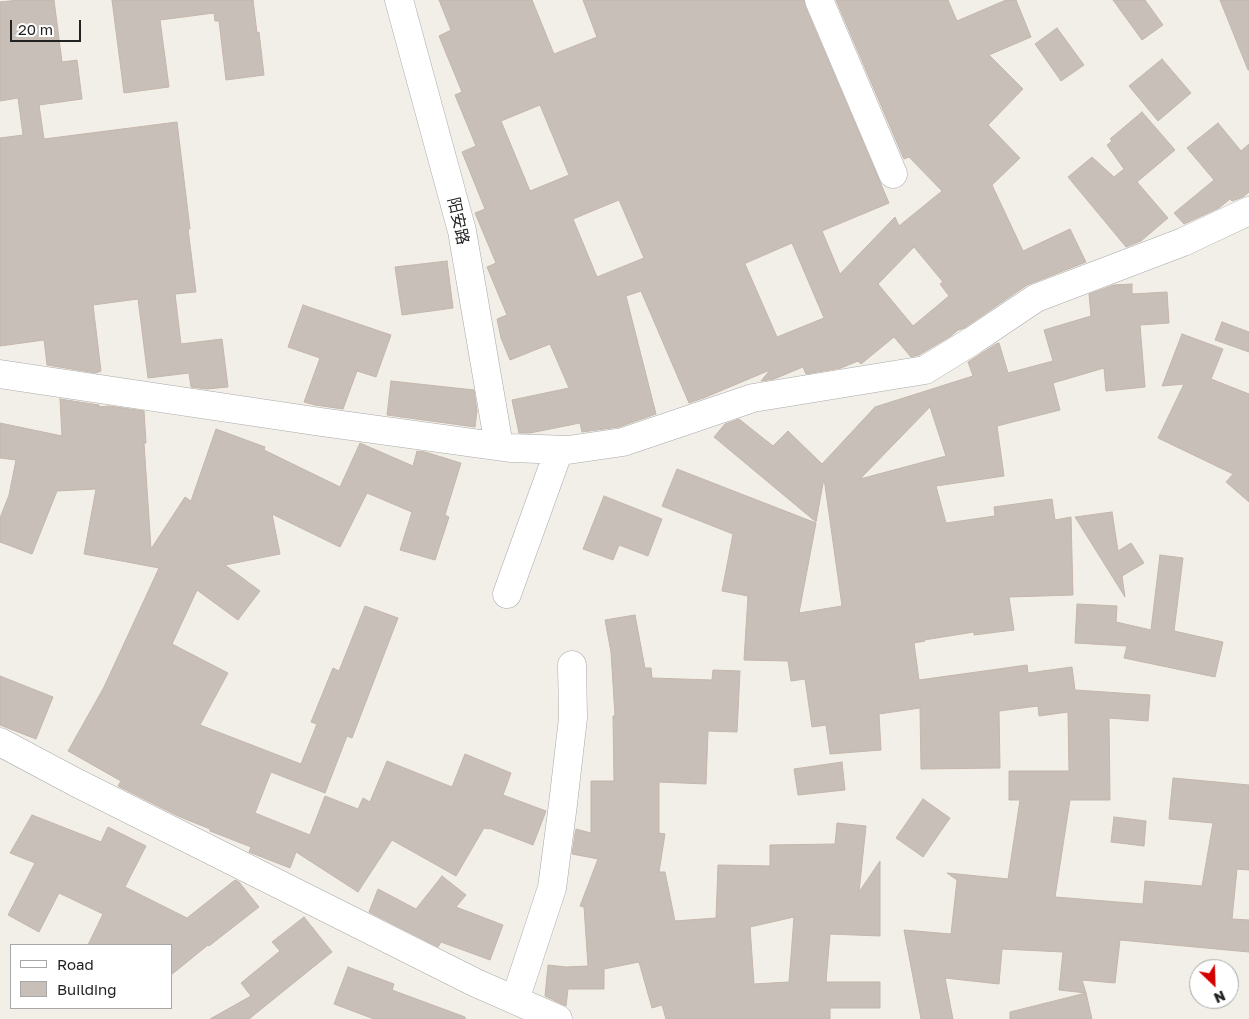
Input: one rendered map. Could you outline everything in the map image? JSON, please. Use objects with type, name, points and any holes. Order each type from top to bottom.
[{"type":"street","name":"阳安路","points":[[399,0],[462,231],[499,446]]},
{"type":"street","points":[[819,0],[893,174]]},
{"type":"street","points":[[0,374],[510,448],[568,450],[623,442],[753,398],[925,370],[1036,298],[1183,242],[1249,211]]},
{"type":"street","points":[[507,594],[559,450]]},
{"type":"street","points":[[515,1000],[552,888],[573,718],[572,664]]},
{"type":"street","points":[[0,742],[467,978],[558,1019]]},
{"type":"building","points":[[54,0],[62,62],[77,60],[82,99],[39,105],[44,139],[177,122],[196,292],[175,294],[181,344],[222,339],[228,387],[207,389],[191,387],[189,373],[148,378],[138,299],[93,305],[101,371],[96,373],[47,365],[44,340],[0,346],[0,138],[23,135],[18,98],[0,101],[0,2]]},
{"type":"building","points":[[112,0],[253,0],[264,75],[226,80],[219,21],[215,21],[214,13],[160,20],[169,87],[124,93]]},
{"type":"building","points":[[439,0],[532,0],[554,54],[597,37],[583,0],[804,0],[889,203],[822,231],[840,274],[895,217],[899,226],[942,191],[909,157],[904,159],[836,0],[948,0],[957,21],[1006,0],[1016,0],[1031,37],[989,55],[1023,89],[988,125],[1020,158],[992,185],[1023,251],[1070,229],[1086,262],[1027,285],[964,328],[959,329],[951,336],[919,355],[911,357],[894,337],[861,364],[858,361],[841,368],[806,374],[803,367],[774,379],[761,381],[770,370],[689,403],[641,291],[626,296],[656,414],[619,427],[582,432],[580,423],[530,433],[519,433],[512,400],[569,388],[550,344],[510,360],[501,338],[497,319],[507,315],[487,267],[496,263],[475,213],[485,209],[462,152],[476,146],[455,95],[462,92],[439,36],[451,30]],"holes":[[[540,105],[569,175],[530,191],[501,121]],[[619,200],[644,258],[597,277],[573,219]],[[792,243],[824,318],[777,337],[746,263]],[[914,247],[943,282],[940,284],[949,296],[913,326],[878,284]]]},
{"type":"building","points":[[1113,0],[1145,0],[1163,25],[1142,40]]},
{"type":"building","points":[[1220,0],[1249,0],[1249,70],[1248,70]]},
{"type":"building","points":[[1057,28],[1084,65],[1061,81],[1035,44]]},
{"type":"building","points":[[1162,59],[1191,93],[1158,121],[1129,86]]},
{"type":"building","points":[[1142,112],[1175,150],[1137,182],[1168,218],[1141,241],[1126,247],[1068,177],[1092,157],[1114,177],[1124,169],[1107,145],[1112,141],[1110,139]]},
{"type":"building","points":[[1218,123],[1241,151],[1249,144],[1249,192],[1243,197],[1232,201],[1230,199],[1219,208],[1184,224],[1174,213],[1214,180],[1187,148]]},
{"type":"building","points":[[447,261],[453,308],[402,315],[395,267]]},
{"type":"building","points":[[1132,284],[1132,294],[1167,292],[1169,323],[1140,325],[1145,387],[1106,391],[1104,368],[1053,383],[1060,410],[997,426],[1004,476],[936,486],[946,523],[995,516],[994,507],[1052,499],[1055,520],[1071,517],[1073,595],[1009,597],[1014,630],[974,635],[974,632],[914,643],[919,680],[1027,665],[1028,673],[1072,667],[1075,690],[1150,695],[1148,721],[1109,718],[1110,800],[1070,800],[1055,897],[1143,904],[1145,881],[1202,886],[1213,823],[1169,819],[1173,778],[1249,785],[1249,870],[1237,869],[1232,919],[1249,920],[1249,952],[1120,940],[1115,983],[1082,980],[1086,993],[1059,990],[1063,952],[1002,949],[999,984],[945,978],[953,1019],[921,1019],[904,930],[951,934],[957,880],[947,873],[1008,879],[1020,800],[1009,800],[1009,771],[1069,771],[1068,712],[1039,716],[1038,706],[999,711],[1000,768],[921,769],[920,708],[879,714],[881,750],[830,754],[826,725],[812,727],[805,679],[791,681],[788,661],[744,660],[748,596],[722,591],[733,534],[662,506],[677,469],[816,523],[799,613],[842,606],[824,478],[816,522],[714,437],[725,424],[739,419],[773,446],[788,431],[822,464],[875,407],[973,376],[968,362],[996,344],[999,343],[1008,373],[1053,361],[1044,330],[1091,316],[1089,294],[1114,285]],"holes":[[[930,407],[946,456],[860,479]]]},
{"type":"building","points":[[303,305],[391,335],[376,377],[357,371],[343,409],[304,402],[320,358],[288,347]]},
{"type":"building","points":[[1222,322],[1249,332],[1249,352],[1215,340]]},
{"type":"building","points":[[1182,334],[1223,349],[1211,379],[1249,394],[1249,502],[1226,482],[1233,474],[1158,438],[1184,384],[1162,386]]},
{"type":"building","points":[[391,381],[474,390],[477,411],[475,427],[387,415]]},
{"type":"building","points":[[60,399],[99,405],[99,407],[109,406],[144,411],[146,443],[144,443],[151,549],[185,497],[191,501],[216,429],[265,447],[264,450],[340,487],[360,443],[413,466],[417,451],[461,463],[445,515],[449,517],[435,560],[400,550],[412,512],[367,493],[340,547],[272,514],[280,554],[225,565],[260,591],[238,620],[197,590],[172,644],[228,673],[200,725],[301,764],[317,724],[311,722],[333,668],[339,671],[365,606],[398,618],[352,738],[347,736],[325,793],[271,772],[255,813],[310,835],[325,796],[358,809],[363,798],[370,802],[387,761],[452,787],[465,754],[511,773],[503,795],[546,811],[533,845],[489,828],[484,828],[456,876],[392,840],[358,892],[296,852],[290,868],[249,852],[251,847],[210,831],[210,829],[178,816],[118,786],[121,781],[68,751],[104,687],[159,568],[84,554],[96,489],[57,491],[32,554],[0,542],[0,518],[9,495],[16,460],[0,458],[0,423],[62,436]]},
{"type":"building","points":[[604,496],[662,519],[648,556],[619,545],[613,560],[583,549]]},
{"type":"building","points":[[1112,512],[1118,551],[1131,543],[1144,563],[1122,576],[1125,597],[1075,517]]},
{"type":"building","points":[[1160,555],[1183,558],[1174,631],[1223,642],[1215,677],[1124,658],[1127,646],[1075,643],[1077,604],[1117,606],[1116,622],[1151,630]]},
{"type":"building","points":[[635,615],[645,668],[651,668],[652,678],[712,680],[713,670],[740,671],[737,732],[708,731],[706,784],[659,782],[659,833],[665,834],[659,872],[665,872],[675,921],[716,918],[718,865],[770,866],[770,845],[835,844],[837,823],[866,826],[859,892],[880,861],[880,936],[830,934],[826,982],[880,982],[880,1008],[830,1008],[830,1019],[666,1019],[662,1005],[652,1008],[639,962],[604,969],[604,989],[568,989],[566,1006],[545,996],[548,965],[566,967],[588,966],[584,907],[580,906],[598,859],[572,854],[576,829],[591,833],[591,781],[614,781],[613,716],[615,716],[611,652],[605,620]],"holes":[[[794,917],[789,982],[754,984],[750,927]]]},
{"type":"building","points":[[0,676],[53,697],[36,739],[0,725]]},
{"type":"building","points":[[842,762],[845,790],[798,795],[794,769]]},
{"type":"building","points":[[923,799],[950,818],[923,857],[896,838]]},
{"type":"building","points":[[32,815],[101,842],[108,827],[146,846],[125,887],[187,918],[235,880],[239,882],[259,907],[172,974],[172,944],[88,944],[103,914],[59,893],[39,932],[8,915],[35,863],[10,853]]},
{"type":"building","points":[[1114,817],[1146,821],[1144,846],[1111,842]]},
{"type":"building","points":[[442,876],[466,895],[456,907],[503,925],[490,960],[441,942],[438,947],[369,912],[378,889],[416,909]]},
{"type":"building","points":[[304,917],[332,952],[249,1019],[210,1019],[251,996],[241,983],[280,951],[272,942]]},
{"type":"building","points":[[348,967],[394,984],[392,990],[465,1017],[465,1019],[374,1019],[334,1004]]},
{"type":"building","points":[[1086,993],[1092,1019],[1010,1019],[1010,1012]]}]
